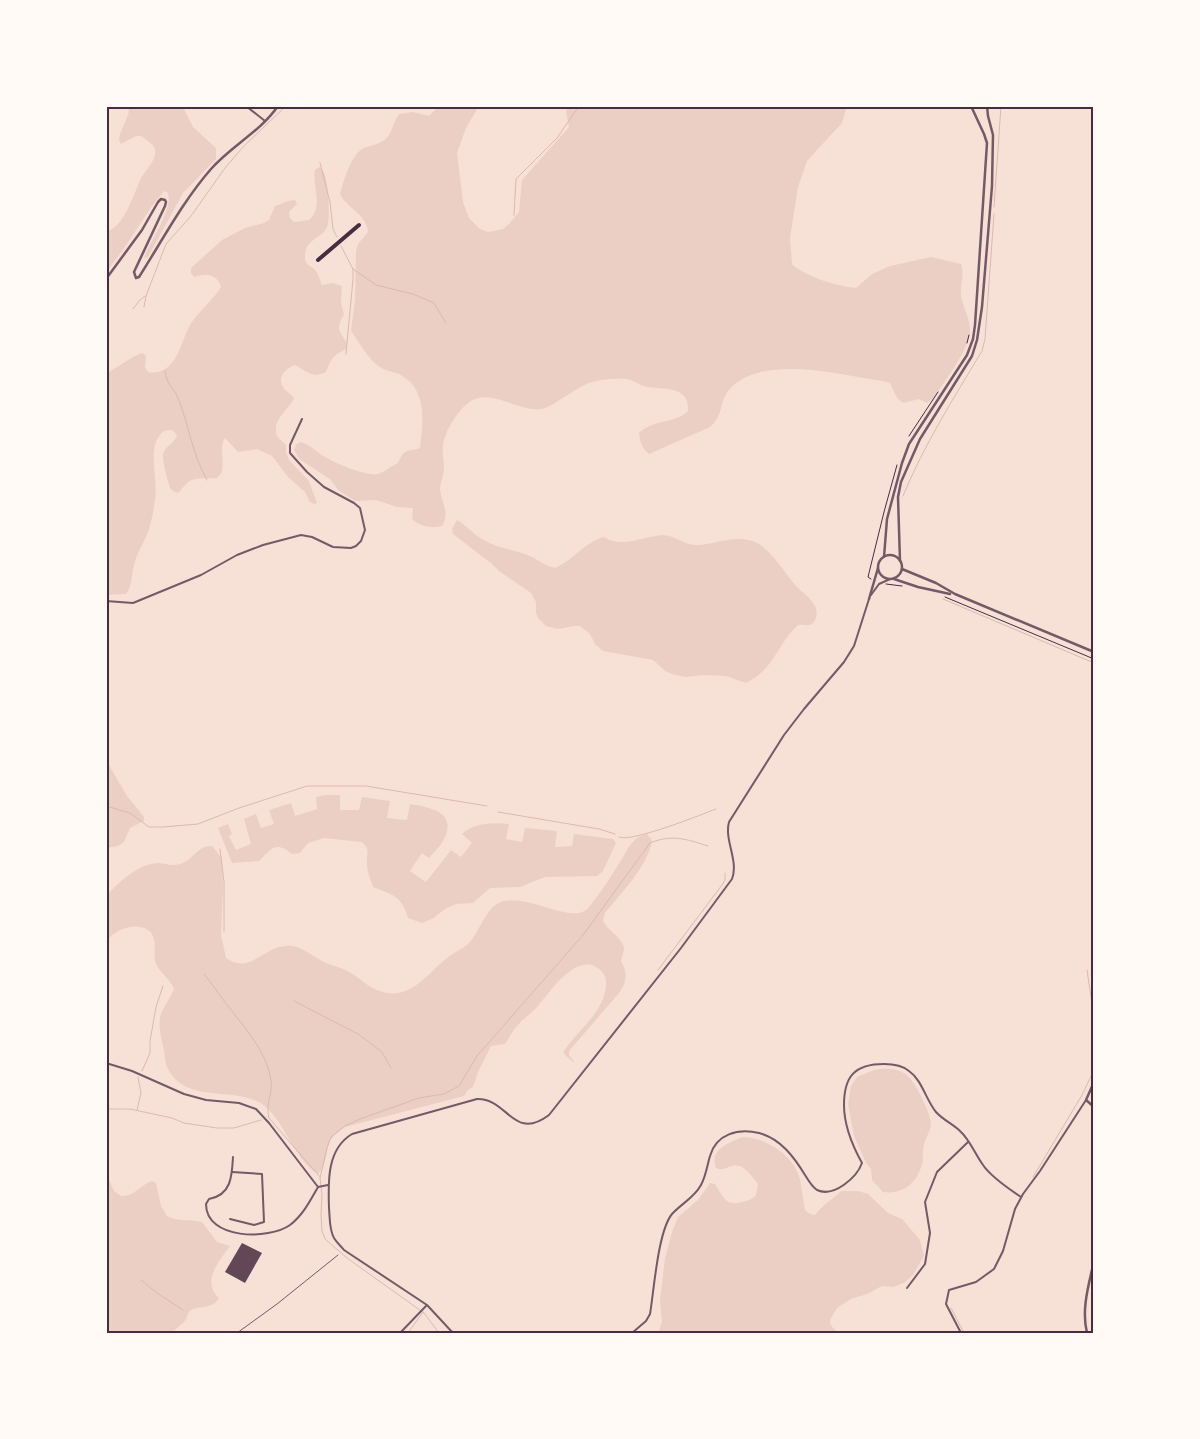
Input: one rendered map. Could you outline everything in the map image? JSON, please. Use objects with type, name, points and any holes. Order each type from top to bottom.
[{"type":"highway","points":[[318,260],[359,225]]},
{"type":"street","points":[[246,106],[265,122]]},
{"type":"street","points":[[106,279],[142,230],[158,202],[161,199],[165,200],[165,206],[134,272],[136,278],[139,277],[174,221],[211,168],[265,122],[278,106]]},
{"type":"street","points":[[453,1333],[427,1305],[344,1250],[334,1238],[330,1223],[328,1185],[335,1152],[346,1138],[360,1131],[477,1099],[490,1101],[522,1124],[540,1122],[549,1115],[681,948],[732,879],[734,872],[727,832],[728,822],[784,735],[844,662],[854,646],[879,563],[884,557],[887,519],[909,444],[967,355],[976,325],[987,148],[984,134],[971,106]]},
{"type":"street","points":[[869,598],[879,584],[899,575],[902,569],[900,561],[898,497],[908,463],[920,439],[972,356],[977,340],[982,307],[991,188],[993,134],[987,106]]},
{"type":"street","points":[[106,601],[133,603],[201,575],[237,554],[301,535],[312,537],[333,547],[351,548],[361,542],[365,530],[360,508],[324,487],[306,472],[290,453],[290,445],[302,419]]},
{"type":"street","points":[[884,557],[893,556],[900,561]]},
{"type":"street","points":[[878,567],[882,576],[918,587],[954,594]]},
{"type":"street","points":[[902,569],[936,583],[954,594],[1094,652]]},
{"type":"street","points":[[106,1063],[132,1071],[184,1094],[206,1100],[239,1103],[256,1110],[269,1123],[318,1187]]},
{"type":"street","points":[[632,1333],[646,1321],[650,1314],[661,1239],[671,1215],[696,1194],[703,1182],[714,1147],[729,1133],[748,1132],[768,1136],[789,1152],[817,1190],[836,1189],[854,1176],[862,1163],[853,1148],[845,1122],[844,1104],[846,1087],[856,1069],[865,1065],[891,1064],[902,1066],[912,1072],[937,1113],[960,1130],[984,1167],[1021,1196]]},
{"type":"street","points":[[961,1333],[946,1304],[948,1290],[976,1282],[994,1269],[1003,1251],[1021,1196],[1040,1171],[1086,1100],[1094,1082]]},
{"type":"street","points":[[1086,1100],[1094,1107]]},
{"type":"street","points":[[907,1288],[925,1264],[930,1233],[925,1202],[936,1172],[968,1142]]},
{"type":"street","points":[[233,1157],[230,1181],[224,1193],[219,1197],[207,1200],[206,1209],[214,1222],[223,1229],[237,1233],[268,1234],[285,1227],[291,1224],[306,1209],[318,1187]]},
{"type":"street","points":[[230,1219],[254,1225],[264,1222],[262,1174],[232,1172]]},
{"type":"street","points":[[318,1187],[328,1185]]},
{"type":"street","points":[[1087,1333],[1085,1305],[1094,1261]]},
{"type":"street","points":[[400,1333],[427,1305]]},
{"type":"lane","points":[[237,1333],[338,1255]]},
{"type":"path","points":[[966,348],[970,332]]},
{"type":"path","points":[[908,440],[941,387]]},
{"type":"path","points":[[874,580],[868,577],[899,460]]},
{"type":"path","points":[[879,584],[880,586],[896,584],[904,586]]},
{"type":"path","points":[[942,596],[1094,659]]},
{"type":"shaded area","points":[[129,106],[183,107],[193,127],[216,148],[216,159],[183,193],[148,257],[144,258],[164,217],[169,200],[168,193],[164,191],[106,272],[106,231],[112,229],[123,217],[141,178],[153,161],[155,153],[150,142],[141,136],[136,136],[121,144],[119,140],[128,115]]},
{"type":"shaded area","points":[[439,106],[479,106],[466,128],[457,153],[463,202],[469,218],[480,229],[488,232],[503,229],[519,212],[522,180],[569,127],[566,111],[569,106],[847,106],[842,123],[807,161],[798,187],[790,238],[792,264],[805,273],[822,280],[856,288],[872,274],[890,266],[931,257],[961,264],[963,272],[961,294],[970,328],[962,355],[933,399],[927,403],[919,399],[903,403],[897,398],[890,383],[882,381],[802,369],[780,369],[760,372],[743,379],[729,390],[720,413],[710,427],[649,454],[642,445],[639,433],[651,425],[677,418],[688,411],[688,405],[684,396],[671,389],[644,386],[621,379],[598,381],[577,389],[542,409],[523,407],[495,398],[485,397],[468,403],[460,411],[452,422],[444,440],[444,470],[440,490],[445,508],[442,526],[426,526],[418,523],[412,519],[413,508],[397,507],[376,500],[355,501],[338,490],[330,479],[299,459],[294,450],[296,445],[300,442],[303,443],[342,465],[366,473],[378,474],[398,463],[404,453],[420,448],[422,417],[419,397],[415,388],[399,374],[385,370],[373,362],[351,331],[355,300],[356,251],[358,244],[368,232],[364,220],[347,204],[340,194],[354,157],[362,149],[387,138],[399,114],[413,112],[429,116]]},
{"type":"shaded area","points":[[319,167],[324,172],[327,183],[328,223],[321,235],[308,246],[305,260],[316,271],[322,285],[332,283],[342,286],[341,303],[344,314],[339,329],[347,343],[346,349],[333,358],[326,372],[321,374],[317,375],[306,372],[295,365],[283,373],[281,383],[294,398],[276,425],[277,436],[286,445],[289,460],[309,481],[317,503],[310,502],[305,492],[288,477],[272,456],[257,449],[238,452],[225,438],[222,448],[222,470],[217,478],[193,479],[178,493],[175,492],[171,489],[168,482],[163,454],[177,435],[172,430],[164,431],[158,437],[155,445],[156,492],[152,519],[136,559],[130,587],[126,594],[106,595],[106,374],[142,353],[146,356],[145,368],[148,372],[160,372],[170,365],[176,357],[192,322],[221,287],[217,279],[210,275],[194,277],[191,273],[191,268],[222,240],[245,228],[269,220],[275,206],[287,201],[295,200],[297,204],[289,212],[290,218],[294,222],[309,220],[316,209],[314,176],[315,170]]},
{"type":"shaded area","points":[[457,520],[487,542],[530,556],[555,568],[597,539],[604,537],[618,542],[626,542],[663,535],[696,545],[737,539],[752,541],[765,548],[771,554],[797,587],[811,600],[816,608],[816,618],[810,625],[798,625],[762,672],[746,683],[726,676],[703,675],[686,677],[675,675],[665,671],[653,660],[603,651],[595,644],[590,634],[580,626],[558,629],[546,626],[538,618],[536,602],[531,593],[499,571],[453,534],[452,529]]},
{"type":"shaded area","points":[[106,760],[127,796],[144,817],[144,821],[130,828],[124,842],[118,846],[106,848]]},
{"type":"shaded area","points":[[340,795],[340,810],[359,810],[362,797],[390,801],[387,818],[407,820],[410,804],[439,812],[447,823],[444,839],[429,858],[422,853],[410,871],[426,882],[451,850],[461,857],[472,843],[462,834],[478,825],[509,824],[506,839],[522,842],[525,828],[557,831],[555,847],[572,846],[574,834],[613,839],[616,843],[603,871],[597,876],[545,877],[520,887],[490,888],[473,903],[456,904],[422,923],[408,918],[403,905],[396,897],[373,887],[367,867],[367,850],[362,842],[324,838],[308,843],[300,853],[292,854],[278,847],[271,850],[259,861],[232,863],[218,828],[228,824],[232,834],[229,836],[236,850],[251,844],[244,819],[256,814],[261,828],[274,824],[269,810],[291,803],[295,816],[317,809],[316,797]]},
{"type":"shaded area","points":[[647,834],[652,840],[646,859],[605,913],[603,921],[623,944],[624,950],[621,961],[626,973],[624,985],[569,1051],[569,1055],[574,1061],[564,1054],[564,1051],[593,1016],[605,992],[605,976],[594,966],[585,965],[567,974],[536,1009],[516,1027],[505,1044],[491,1046],[473,1087],[464,1096],[345,1127],[332,1138],[324,1165],[318,1174],[303,1160],[280,1124],[267,1108],[256,1101],[243,1097],[188,1088],[177,1081],[166,1065],[160,1034],[161,1013],[174,989],[156,964],[153,935],[142,927],[128,927],[106,940],[106,896],[122,880],[136,870],[150,864],[180,864],[189,860],[202,848],[212,846],[222,858],[221,935],[226,958],[235,963],[243,963],[282,946],[297,947],[326,963],[348,971],[377,990],[396,993],[413,987],[447,958],[467,945],[491,909],[501,902],[511,900],[522,901],[569,913],[578,913],[586,910],[603,888],[631,844],[638,837]]},
{"type":"shaded area","points":[[893,1069],[901,1071],[908,1076],[921,1096],[931,1123],[923,1147],[921,1168],[910,1185],[898,1191],[883,1192],[872,1180],[871,1169],[866,1163],[854,1136],[848,1104],[851,1086],[857,1077],[874,1070]]},
{"type":"shaded area","points":[[742,1137],[760,1140],[769,1144],[792,1162],[800,1179],[805,1210],[810,1214],[815,1215],[841,1191],[858,1191],[868,1194],[888,1213],[902,1219],[920,1240],[924,1256],[913,1275],[904,1283],[893,1287],[882,1286],[867,1294],[851,1299],[837,1308],[830,1323],[839,1333],[658,1333],[662,1322],[660,1300],[665,1258],[678,1217],[698,1200],[710,1183],[715,1184],[728,1202],[746,1201],[756,1195],[758,1184],[744,1168],[732,1166],[722,1169],[716,1168],[715,1156],[717,1152]]},
{"type":"shaded area","points":[[106,1173],[114,1191],[121,1196],[130,1195],[152,1181],[156,1183],[161,1206],[167,1216],[202,1222],[217,1242],[230,1246],[217,1265],[212,1278],[214,1292],[219,1298],[217,1301],[214,1304],[191,1310],[184,1322],[172,1333],[106,1333]]},
{"type":"building","points":[[242,1243],[262,1253],[245,1283],[225,1272]]},
{"type":"waterway","points":[[144,307],[146,296],[166,244],[191,216],[225,168],[244,146],[286,106]]},
{"type":"waterway","points":[[514,215],[516,179],[557,138],[579,106]]},
{"type":"waterway","points":[[994,207],[1001,106]]},
{"type":"waterway","points":[[320,163],[330,202],[333,229],[337,237]]},
{"type":"waterway","points":[[903,496],[930,440],[982,351],[985,339],[994,214]]},
{"type":"waterway","points":[[341,246],[353,269],[346,354]]},
{"type":"waterway","points":[[353,269],[376,285],[413,294],[434,303],[446,323]]},
{"type":"waterway","points":[[133,309],[145,296]]},
{"type":"waterway","points":[[165,371],[167,380],[182,408],[194,450],[207,480]]},
{"type":"waterway","points":[[943,599],[1094,663]]},
{"type":"waterway","points":[[106,806],[130,813],[149,827],[198,824],[239,808],[307,786],[366,786],[487,806]]},
{"type":"waterway","points":[[619,837],[626,838],[651,832],[716,809]]},
{"type":"waterway","points":[[498,812],[599,829],[615,834]]},
{"type":"waterway","points":[[439,1333],[424,1313],[347,1258],[325,1239],[322,1231],[320,1178],[331,1137],[345,1126],[360,1119],[419,1098],[444,1094],[459,1086],[477,1056],[583,935],[650,843],[672,838],[708,846]]},
{"type":"waterway","points":[[220,849],[224,882],[224,931]]},
{"type":"waterway","points":[[658,970],[722,885],[725,880],[725,873]]},
{"type":"waterway","points":[[1087,970],[1094,1017]]},
{"type":"waterway","points":[[204,974],[261,1052],[271,1081],[269,1118],[320,1177]]},
{"type":"waterway","points":[[142,1071],[150,1053],[150,1041],[156,1007],[163,986]]},
{"type":"waterway","points":[[294,1001],[358,1034],[382,1052],[391,1068]]},
{"type":"waterway","points":[[1033,1177],[1082,1095],[1094,1070]]},
{"type":"waterway","points":[[137,1110],[141,1093],[138,1077]]},
{"type":"waterway","points":[[106,1109],[130,1109],[172,1118],[184,1123],[217,1128],[234,1128],[261,1120]]},
{"type":"waterway","points":[[141,1280],[183,1310]]},
{"type":"waterway","points":[[951,1308],[964,1333]]},
{"type":"waterway","points":[[408,1333],[423,1312]]}]
